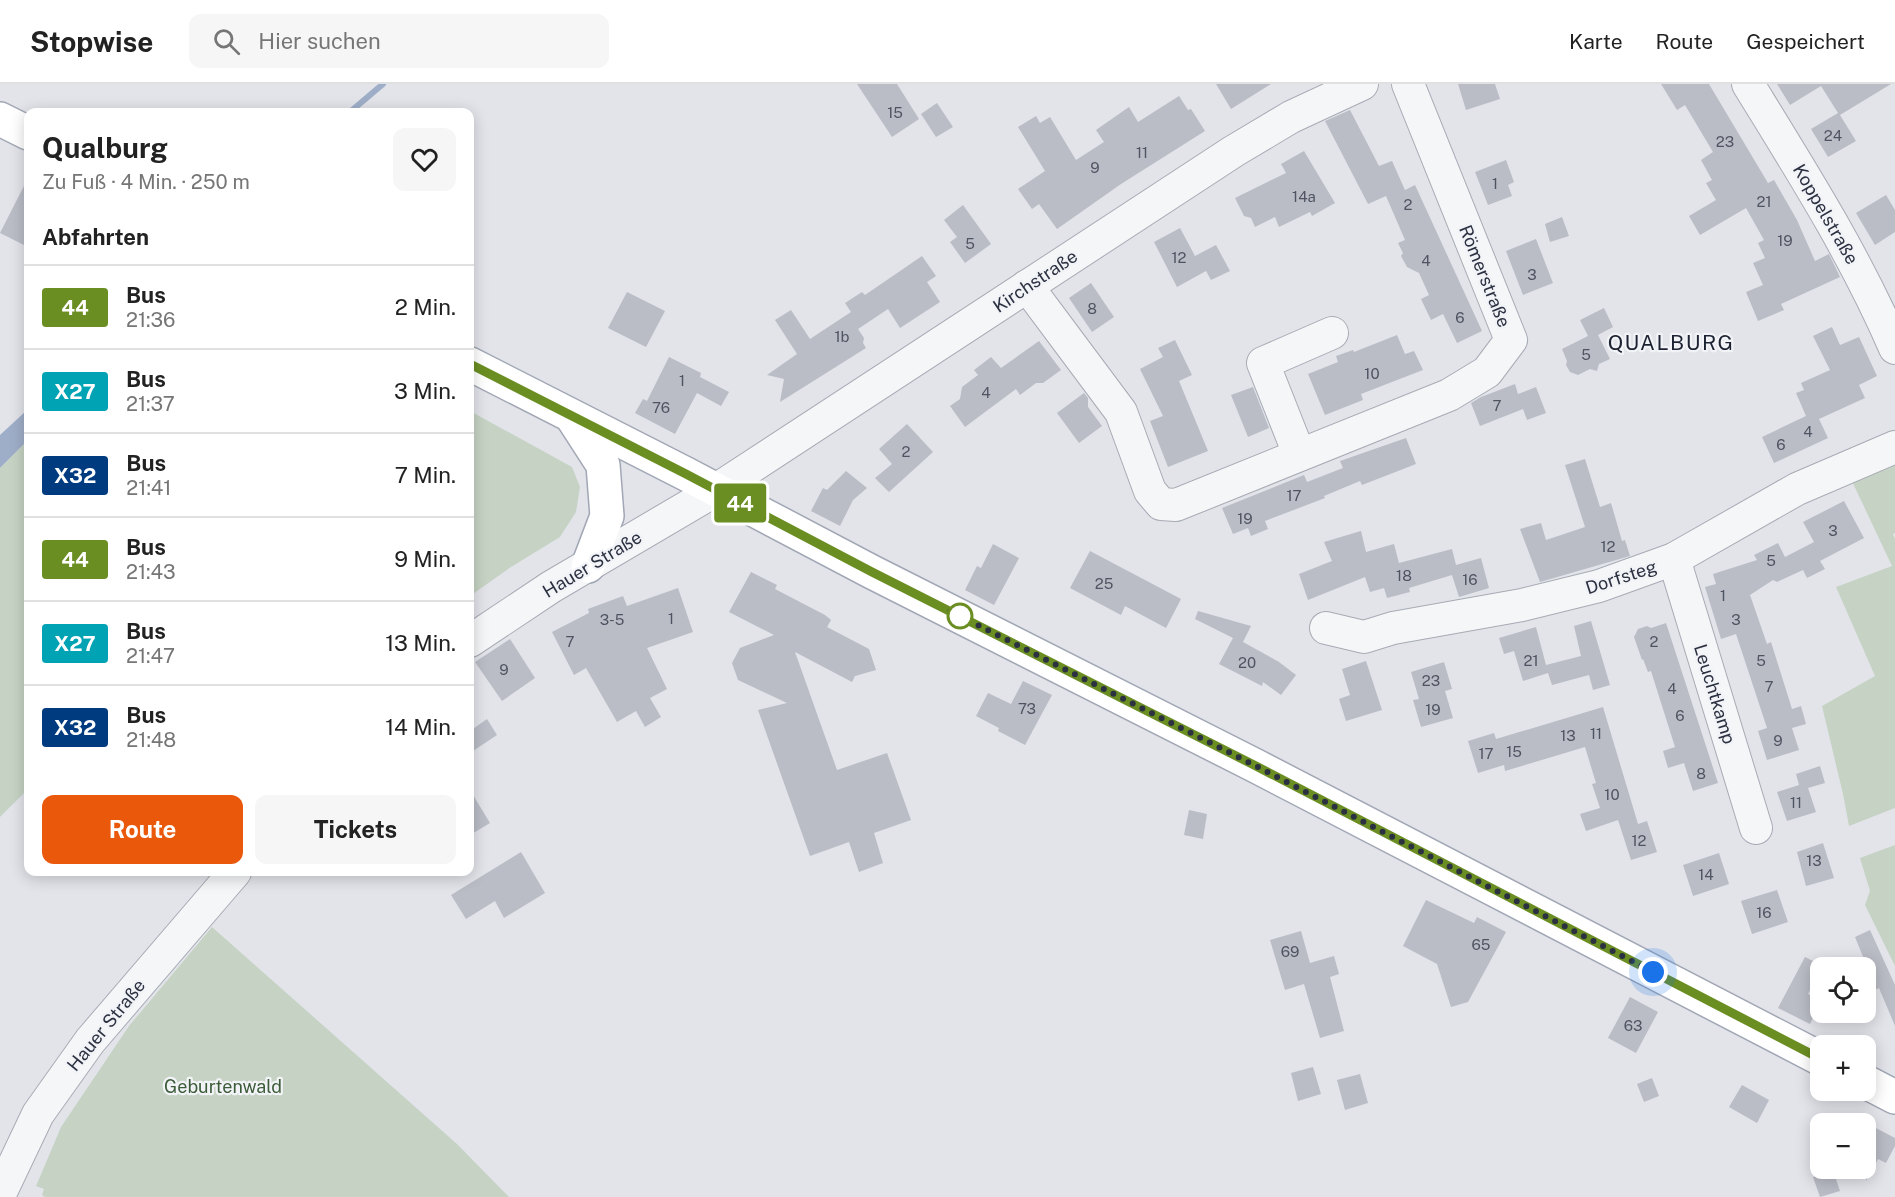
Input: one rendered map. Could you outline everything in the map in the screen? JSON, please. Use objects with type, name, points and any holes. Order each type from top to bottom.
[{"type":"main road","points":[[0,118],[24,131]]},
{"type":"main road","points":[[474,366],[872,572],[1244,759],[1810,1053]]},
{"type":"main road","points":[[572,417],[603,465],[607,516],[588,566]]},
{"type":"main road","points":[[1876,1087],[1895,1097]]},
{"type":"street","name":"Kirchstraße","points":[[716,490],[1234,151],[1291,117],[1362,84]]},
{"type":"street","name":"Römerstraße","points":[[1027,286],[1121,412],[1150,491],[1161,504],[1176,505],[1449,395],[1487,372],[1511,340],[1408,84]]},
{"type":"street","name":"Koppelstraße","points":[[1748,84],[1838,232],[1875,300],[1895,348]]},
{"type":"street","points":[[1299,454],[1263,363],[1332,333]]},
{"type":"street","name":"Dorfsteg","points":[[1326,628],[1364,637],[1393,628],[1522,605],[1599,586],[1674,559],[1797,489],[1895,447]]},
{"type":"street","name":"Hauer Straße","points":[[474,638],[551,587],[716,490]]},
{"type":"street","name":"Leuchtkamp","points":[[1674,559],[1756,828]]},
{"type":"street","name":"Hauer Straße","points":[[0,1194],[38,1114],[90,1041],[232,876]]},
{"type":"green space","points":[[474,413],[572,467],[580,487],[576,512],[560,537],[474,593]]},
{"type":"green space","points":[[24,444],[24,793],[0,817],[0,468]]},
{"type":"green space","points":[[1895,463],[1895,533],[1893,534],[1895,539],[1895,808],[1849,826],[1822,706],[1875,676],[1836,587],[1892,566],[1850,477]]},
{"type":"green space","points":[[1895,845],[1895,966],[1865,905],[1870,891],[1860,858]]},
{"type":"green space","name":"Geburtenwald","points":[[212,927],[457,1144],[509,1197],[45,1197],[42,1195],[44,1189],[36,1186],[61,1127],[129,1026]]},
{"type":"water","points":[[24,413],[24,444],[0,468],[0,435]]},
{"type":"building","points":[[857,84],[897,84],[919,119],[892,137]]},
{"type":"building","points":[[1216,84],[1271,84],[1231,109]]},
{"type":"building","points":[[1458,84],[1495,84],[1500,99],[1466,110]]},
{"type":"building","points":[[1661,84],[1709,84],[1768,183],[1774,180],[1797,220],[1815,261],[1829,254],[1840,277],[1781,304],[1784,310],[1758,321],[1746,292],[1763,285],[1753,263],[1765,258],[1758,243],[1764,240],[1746,208],[1700,235],[1689,216],[1716,200],[1706,183],[1712,180],[1701,160],[1713,152],[1685,105],[1677,110]]},
{"type":"building","points":[[1777,84],[1891,84],[1840,115],[1856,141],[1828,157],[1811,129],[1838,113],[1821,86],[1790,105]]},
{"type":"building","points":[[1179,96],[1188,110],[1191,109],[1205,131],[1121,184],[1057,229],[1039,204],[1032,209],[1018,189],[1045,171],[1018,127],[1036,116],[1040,123],[1050,117],[1076,160],[1104,142],[1096,130],[1129,107],[1138,122]]},
{"type":"building","points":[[937,103],[953,127],[936,137],[921,114]]},
{"type":"building","points":[[1350,110],[1379,166],[1392,161],[1405,190],[1415,185],[1482,331],[1457,343],[1443,314],[1431,320],[1421,299],[1429,295],[1419,273],[1407,267],[1401,256],[1403,253],[1398,243],[1405,240],[1386,196],[1368,204],[1325,121]]},
{"type":"building","points":[[1304,151],[1335,203],[1312,216],[1310,212],[1279,227],[1275,217],[1255,227],[1251,218],[1244,216],[1235,198],[1286,173],[1281,164]]},
{"type":"building","points":[[1506,160],[1514,182],[1508,185],[1512,196],[1488,205],[1475,172]]},
{"type":"building","points":[[24,186],[24,245],[0,233]]},
{"type":"building","points":[[1886,195],[1895,210],[1895,232],[1875,245],[1856,213]]},
{"type":"building","points":[[963,205],[991,244],[965,263],[950,242],[957,237],[944,220]]},
{"type":"building","points":[[1562,217],[1569,236],[1550,242],[1545,224]]},
{"type":"building","points":[[1180,228],[1195,256],[1216,245],[1230,271],[1211,280],[1206,271],[1177,287],[1154,242]]},
{"type":"building","points":[[1536,239],[1553,283],[1523,295],[1506,251]]},
{"type":"building","points":[[922,256],[936,276],[927,282],[940,302],[900,328],[888,309],[858,329],[864,338],[863,343],[866,348],[780,402],[784,379],[767,375],[797,354],[775,320],[791,310],[810,339],[851,312],[845,303],[862,292],[865,295]]},
{"type":"building","points":[[1091,283],[1114,317],[1092,332],[1069,298]]},
{"type":"building","points":[[627,292],[665,311],[646,347],[608,328]]},
{"type":"building","points":[[1604,308],[1613,327],[1598,335],[1610,359],[1599,364],[1597,371],[1590,369],[1578,375],[1570,372],[1562,349],[1588,336],[1580,320]]},
{"type":"building","points":[[1832,327],[1840,345],[1859,337],[1877,376],[1859,385],[1865,398],[1819,419],[1828,438],[1774,463],[1762,437],[1806,416],[1796,393],[1804,390],[1801,383],[1830,370],[1813,336]]},
{"type":"building","points":[[1397,335],[1405,354],[1414,351],[1423,370],[1361,394],[1363,400],[1325,415],[1308,374],[1338,362],[1336,356],[1353,350],[1354,352]]},
{"type":"building","points":[[1175,340],[1192,375],[1179,381],[1208,451],[1168,467],[1150,421],[1163,416],[1140,369],[1163,357],[1158,348]]},
{"type":"building","points":[[1039,341],[1061,370],[1043,383],[1036,383],[1020,395],[1016,389],[965,427],[950,406],[960,399],[962,387],[978,375],[974,370],[991,357],[1001,368]]},
{"type":"building","points":[[669,357],[701,373],[700,377],[729,392],[721,406],[697,393],[675,434],[635,413],[643,399],[647,401]]},
{"type":"building","points":[[1515,384],[1518,394],[1536,387],[1546,413],[1527,420],[1523,409],[1480,426],[1471,403]]},
{"type":"building","points":[[1253,387],[1269,428],[1248,437],[1231,395]]},
{"type":"building","points":[[1084,393],[1088,398],[1088,407],[1102,426],[1079,443],[1057,413]]},
{"type":"building","points":[[907,424],[933,452],[889,492],[875,478],[892,464],[879,449]]},
{"type":"building","points":[[1406,438],[1416,464],[1362,485],[1360,481],[1324,496],[1325,498],[1265,521],[1268,529],[1251,536],[1248,528],[1233,534],[1222,508],[1304,475],[1307,482],[1343,468],[1340,461]]},
{"type":"building","points":[[1585,459],[1600,507],[1611,503],[1622,541],[1625,540],[1630,556],[1540,582],[1520,529],[1541,523],[1546,540],[1585,527],[1565,465]]},
{"type":"building","points":[[846,471],[867,488],[853,500],[840,526],[811,511],[823,488],[827,490]]},
{"type":"building","points":[[1844,501],[1864,538],[1820,561],[1825,569],[1807,578],[1803,570],[1777,582],[1773,580],[1750,595],[1767,644],[1771,642],[1792,709],[1801,706],[1806,724],[1792,728],[1799,750],[1767,760],[1758,731],[1767,728],[1736,634],[1721,639],[1705,587],[1716,584],[1713,574],[1757,560],[1754,555],[1778,543],[1785,557],[1814,542],[1803,522]]},
{"type":"building","points":[[1361,531],[1366,552],[1394,544],[1399,563],[1452,549],[1456,565],[1481,558],[1489,588],[1459,597],[1452,575],[1409,588],[1410,592],[1387,598],[1384,588],[1370,592],[1365,577],[1308,600],[1299,574],[1332,561],[1324,542]]},
{"type":"building","points":[[993,544],[1019,558],[994,605],[965,590],[977,566],[981,568]]},
{"type":"building","points":[[1090,551],[1181,599],[1166,628],[1125,606],[1121,615],[1070,588]]},
{"type":"building","points":[[751,572],[777,585],[775,589],[825,615],[831,620],[827,627],[869,649],[876,670],[855,676],[852,682],[795,652],[837,770],[887,753],[911,820],[874,833],[883,863],[859,872],[849,842],[810,856],[758,710],[787,703],[738,680],[732,663],[740,648],[774,635],[729,612]]},
{"type":"building","points":[[678,588],[693,632],[647,648],[667,689],[650,698],[661,717],[645,727],[636,711],[617,722],[586,668],[574,675],[552,632],[589,613],[588,609],[623,596],[627,606]]},
{"type":"building","points":[[1198,611],[1251,626],[1243,642],[1279,662],[1296,675],[1281,695],[1263,682],[1262,686],[1219,664],[1233,638],[1195,619]]},
{"type":"building","points":[[1591,621],[1610,685],[1593,690],[1589,675],[1552,685],[1548,673],[1523,681],[1514,651],[1504,654],[1499,638],[1536,627],[1546,665],[1581,656],[1574,626]]},
{"type":"building","points":[[1666,623],[1718,783],[1693,791],[1684,763],[1668,768],[1663,751],[1675,747],[1651,671],[1648,672],[1642,660],[1634,637],[1638,629]]},
{"type":"building","points":[[510,639],[535,678],[502,701],[475,662]]},
{"type":"building","points":[[1366,661],[1382,710],[1346,721],[1339,699],[1350,695],[1342,669]]},
{"type":"building","points":[[1444,662],[1452,689],[1445,691],[1453,718],[1421,727],[1413,700],[1419,699],[1411,672]]},
{"type":"building","points":[[1023,681],[1052,695],[1025,745],[976,716],[988,693],[1011,704]]},
{"type":"building","points":[[1603,707],[1638,824],[1647,821],[1657,852],[1631,860],[1618,820],[1586,831],[1580,814],[1600,808],[1592,784],[1596,783],[1585,747],[1505,771],[1504,765],[1478,773],[1468,741],[1494,733],[1496,739]]},
{"type":"building","points":[[487,719],[497,735],[474,750],[474,728]]},
{"type":"building","points":[[1820,766],[1825,783],[1808,788],[1816,812],[1787,821],[1777,792],[1799,785],[1796,774]]},
{"type":"building","points":[[474,797],[490,823],[474,833]]},
{"type":"building","points":[[1189,810],[1207,814],[1203,839],[1184,835]]},
{"type":"building","points":[[1823,843],[1834,878],[1806,886],[1797,852]]},
{"type":"building","points":[[521,852],[545,893],[504,918],[495,901],[466,919],[451,895]]},
{"type":"building","points":[[1719,853],[1729,884],[1693,896],[1683,865]]},
{"type":"building","points":[[1777,890],[1788,922],[1752,934],[1741,901]]},
{"type":"building","points":[[1426,900],[1474,923],[1477,917],[1506,932],[1468,1002],[1451,1007],[1437,964],[1403,946]]},
{"type":"building","points":[[1870,930],[1895,985],[1895,1026],[1879,988],[1876,990],[1876,957],[1863,957],[1855,937]]},
{"type":"building","points":[[1301,931],[1310,963],[1334,956],[1339,974],[1330,977],[1344,1031],[1320,1038],[1304,984],[1285,990],[1270,940]]},
{"type":"building","points":[[1805,957],[1810,960],[1808,994],[1810,995],[1810,1024],[1778,1008]]},
{"type":"building","points":[[1630,997],[1658,1012],[1636,1053],[1608,1038]]},
{"type":"building","points":[[1313,1067],[1321,1094],[1298,1101],[1291,1073]]},
{"type":"building","points":[[1360,1074],[1368,1103],[1345,1110],[1337,1080]]},
{"type":"building","points":[[1652,1078],[1659,1096],[1644,1102],[1637,1084]]},
{"type":"building","points":[[1742,1085],[1769,1100],[1757,1123],[1729,1107]]},
{"type":"building","points":[[1876,1128],[1895,1138],[1895,1146],[1886,1163],[1878,1159],[1876,1163]]},
{"type":"building","points":[[1814,1179],[1836,1179],[1840,1191],[1820,1197]]},
{"type":"waterway","points":[[355,108],[383,84]]},
{"type":"bus line","name":"44","points":[[474,366],[872,572],[1254,765],[1810,1053]]},
{"type":"district","name":"QUALBURG","points":[[1671,342]]},
{"type":"route","points":[[960,616],[950,611],[1254,765],[1653,972]]}]
